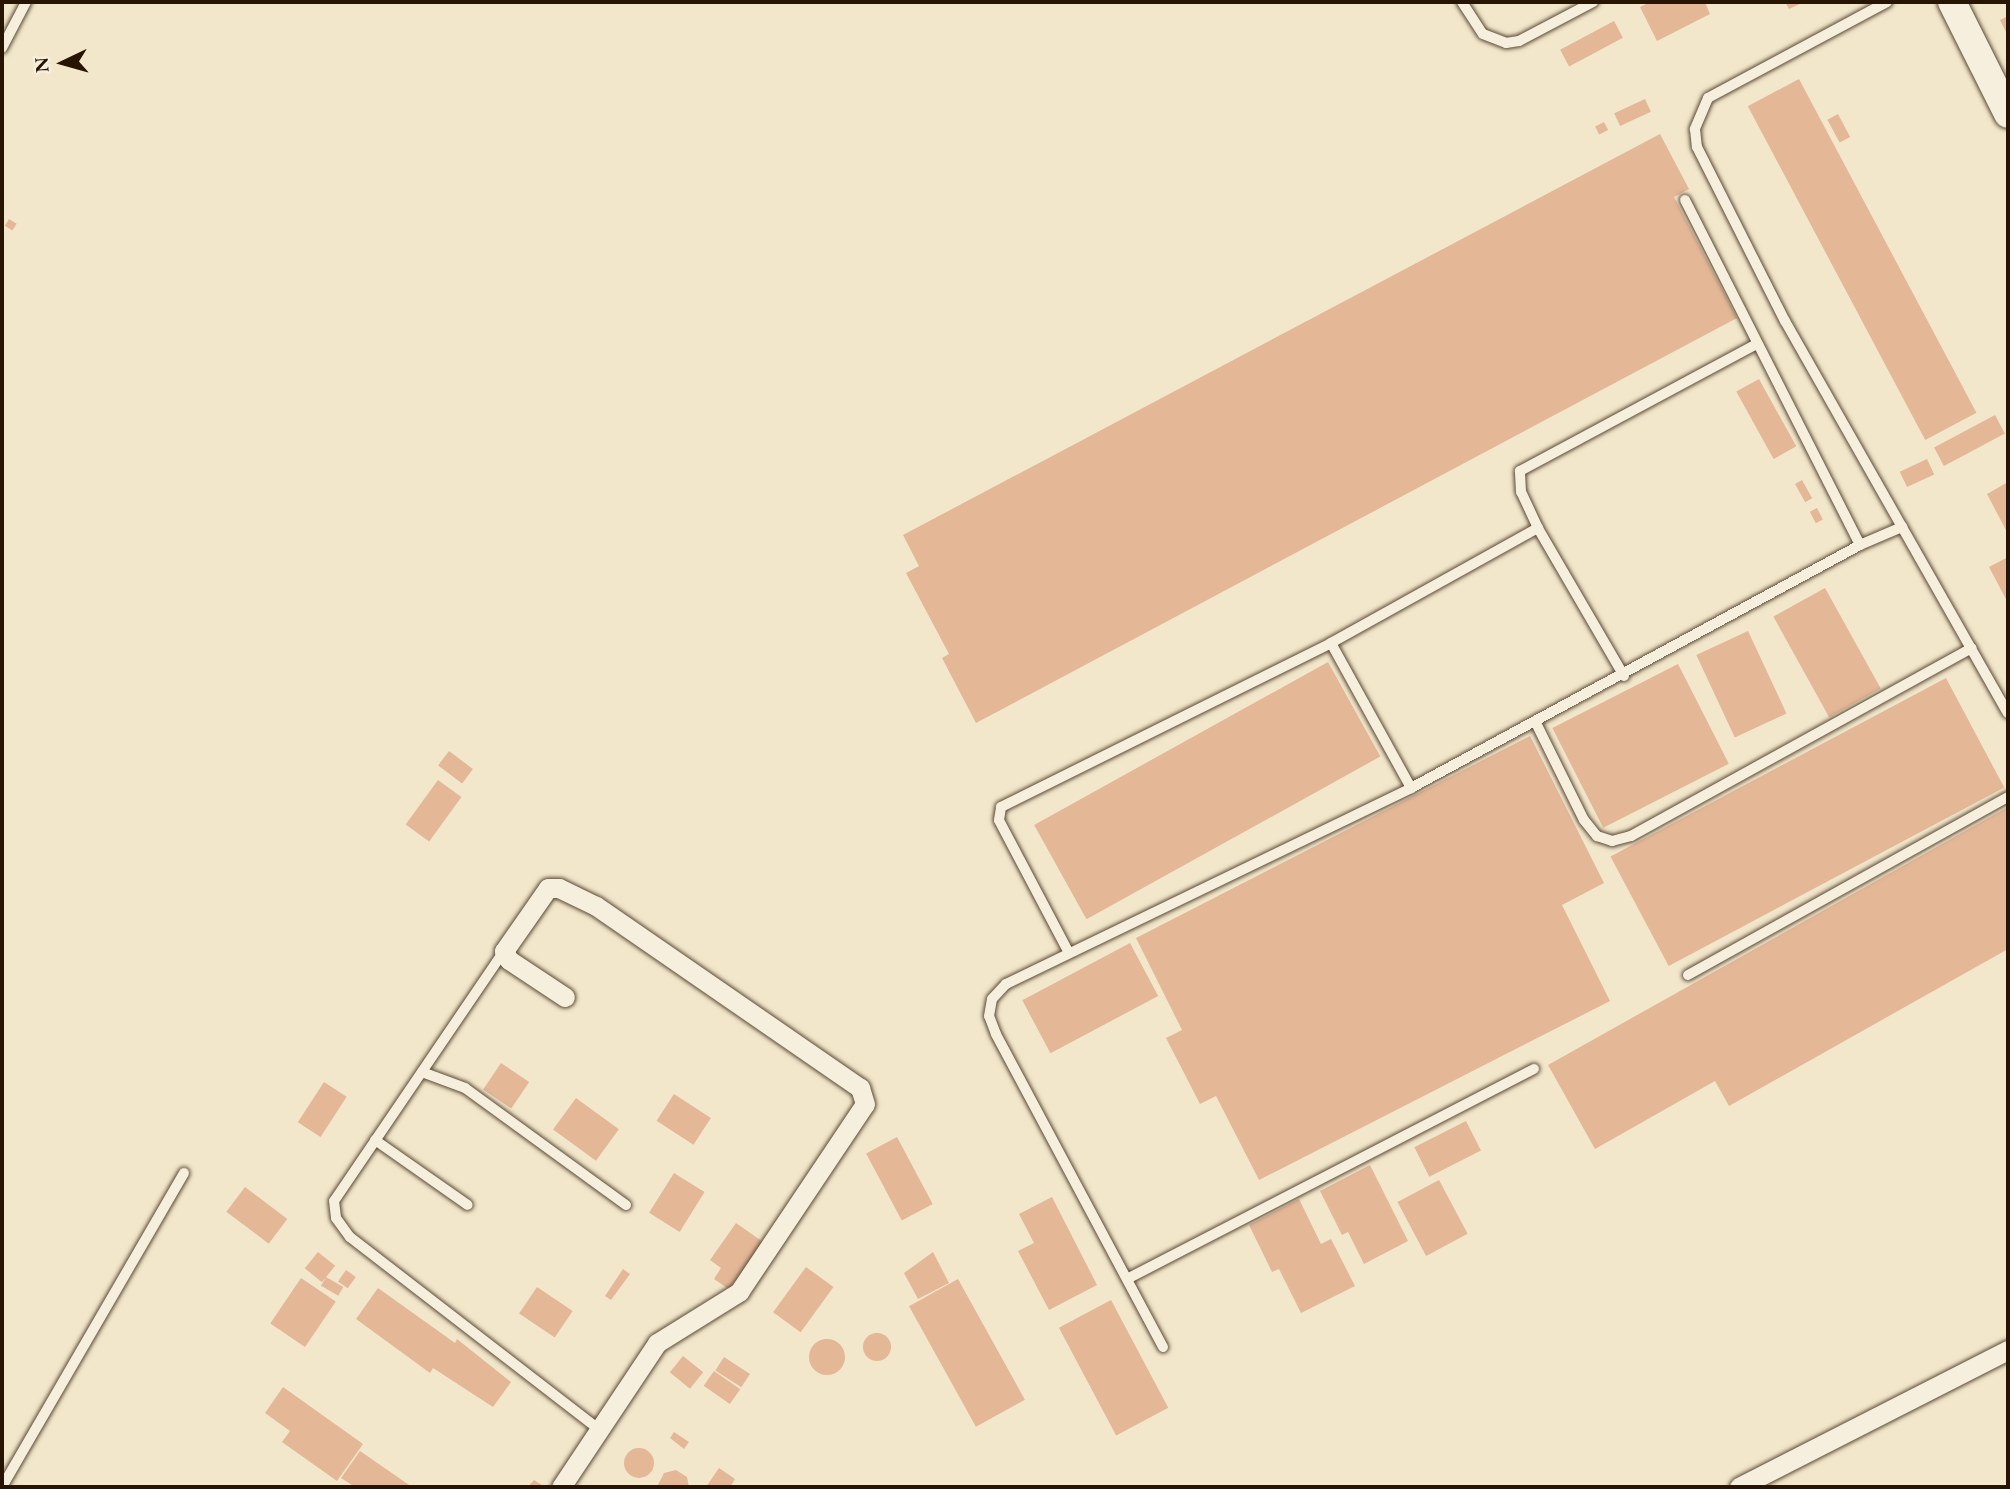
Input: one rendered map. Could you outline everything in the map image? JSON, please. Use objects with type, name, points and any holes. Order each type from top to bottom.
[{"type":"main road","points":[[1951,2],[2008,114]]},
{"type":"street","points":[[561,1487],[657,1343],[740,1292],[865,1104],[860,1088],[596,906],[559,888],[548,888],[504,951],[509,960],[565,997]]},
{"type":"street","points":[[1739,1487],[2008,1350]]},
{"type":"lane","points":[[2,48],[26,2]]},
{"type":"lane","points":[[1462,2],[1483,34],[1506,43],[1519,41],[1593,2]]},
{"type":"lane","points":[[1887,2],[1707,98],[1695,129],[1706,166],[1785,321],[2008,713]]},
{"type":"lane","points":[[1685,200],[1755,345],[1860,545]]},
{"type":"lane","points":[[1625,676],[1538,528],[1518,482],[1527,463],[1755,345]]},
{"type":"lane","points":[[1163,1347],[989,1016],[992,999],[1006,984],[1411,788],[1625,676],[1860,545],[1902,527]]},
{"type":"lane","points":[[1069,953],[999,820],[1001,807],[1331,643],[1538,528]]},
{"type":"lane","points":[[1331,643],[1411,788]]},
{"type":"lane","points":[[1535,721],[1584,820],[1597,836],[1612,841],[1632,836],[1972,648]]},
{"type":"lane","points":[[1688,975],[2008,797]]},
{"type":"lane","points":[[504,951],[334,1201],[336,1218],[350,1237],[600,1430]]},
{"type":"lane","points":[[1127,1279],[1534,1069]]},
{"type":"lane","points":[[422,1072],[465,1088],[626,1205]]},
{"type":"lane","points":[[375,1140],[468,1205]]},
{"type":"lane","points":[[2,1487],[184,1173]]},
{"type":"building","points":[[1650,2],[1705,2],[1710,14],[1657,41],[1640,7]]},
{"type":"building","points":[[1785,2],[1804,2],[1789,9]]},
{"type":"building","points":[[2008,16],[2008,36],[2000,20]]},
{"type":"building","points":[[1614,21],[1623,38],[1569,66],[1560,50]]},
{"type":"building","points":[[1799,79],[1976,413],[1925,440],[1748,106]]},
{"type":"building","points":[[1645,99],[1651,112],[1620,126],[1614,113]]},
{"type":"building","points":[[1838,114],[1850,137],[1840,143],[1827,120]]},
{"type":"building","points":[[1604,122],[1608,130],[1599,135],[1595,127]]},
{"type":"building","points":[[1660,134],[1689,189],[1674,197],[1737,318],[976,723],[942,658],[949,654],[906,573],[919,566],[903,535]]},
{"type":"building","points":[[9,219],[17,224],[12,231],[5,226]]},
{"type":"building","points":[[1759,379],[1796,446],[1774,459],[1736,392]]},
{"type":"building","points":[[1995,415],[2005,434],[1944,466],[1934,447]]},
{"type":"building","points":[[1927,459],[1934,474],[1907,487],[1900,472]]},
{"type":"building","points":[[1802,480],[1812,498],[1805,502],[1795,484]]},
{"type":"building","points":[[2008,482],[2008,534],[1987,494]]},
{"type":"building","points":[[1817,508],[1823,520],[1816,523],[1810,512]]},
{"type":"building","points":[[2008,557],[2008,603],[1989,567]]},
{"type":"building","points":[[1825,588],[1881,689],[1829,717],[1773,617]]},
{"type":"building","points":[[1748,631],[1786,713],[1735,738],[1696,655]]},
{"type":"building","points":[[1328,662],[1380,756],[1086,919],[1034,825]]},
{"type":"building","points":[[1678,664],[1729,764],[1603,828],[1552,728]]},
{"type":"building","points":[[1946,678],[2004,787],[1669,966],[1610,856]]},
{"type":"building","points":[[1530,736],[1604,883],[1562,905],[1610,1001],[1259,1180],[1216,1096],[1200,1104],[1166,1038],[1182,1030],[1136,938]]},
{"type":"building","points":[[449,751],[473,769],[462,783],[438,765]]},
{"type":"building","points":[[438,780],[461,797],[429,842],[406,824]]},
{"type":"building","points":[[2008,807],[2008,949],[1729,1106],[1715,1081],[1595,1149],[1548,1065]]},
{"type":"building","points":[[1130,943],[1158,996],[1050,1053],[1022,1000]]},
{"type":"building","points":[[501,1063],[529,1082],[511,1109],[483,1090]]},
{"type":"building","points":[[324,1082],[347,1097],[321,1137],[298,1122]]},
{"type":"building","points":[[674,1094],[711,1118],[693,1145],[657,1121]]},
{"type":"building","points":[[576,1098],[619,1129],[596,1161],[553,1130]]},
{"type":"building","points":[[1466,1121],[1481,1150],[1429,1177],[1414,1147]]},
{"type":"building","points":[[897,1137],[933,1204],[902,1221],[866,1153]]},
{"type":"building","points":[[1370,1165],[1408,1241],[1364,1264],[1348,1232],[1342,1235],[1320,1191]]},
{"type":"building","points":[[674,1173],[705,1192],[680,1232],[649,1213]]},
{"type":"building","points":[[1439,1180],[1468,1234],[1426,1256],[1398,1202]]},
{"type":"building","points":[[245,1187],[287,1219],[269,1244],[226,1212]]},
{"type":"building","points":[[1052,1197],[1097,1285],[1049,1310],[1018,1251],[1034,1243],[1019,1214]]},
{"type":"building","points":[[1299,1199],[1321,1244],[1331,1239],[1355,1286],[1301,1313],[1279,1269],[1272,1272],[1249,1225]]},
{"type":"building","points":[[736,1223],[763,1242],[730,1290],[714,1279],[721,1268],[710,1260]]},
{"type":"building","points":[[318,1252],[335,1266],[322,1282],[305,1268]]},
{"type":"building","points":[[933,1252],[949,1283],[918,1299],[904,1273]]},
{"type":"building","points":[[806,1267],[834,1287],[801,1332],[773,1312]]},
{"type":"building","points":[[623,1269],[630,1274],[611,1300],[605,1296]]},
{"type":"building","points":[[346,1270],[356,1277],[348,1288],[338,1281]]},
{"type":"building","points":[[326,1277],[343,1287],[338,1296],[321,1286]]},
{"type":"building","points":[[301,1278],[336,1301],[305,1347],[270,1324]]},
{"type":"building","points":[[958,1279],[1025,1400],[976,1427],[909,1306]]},
{"type":"building","points":[[537,1287],[573,1311],[555,1338],[519,1314]]},
{"type":"building","points":[[378,1288],[455,1343],[457,1339],[511,1382],[493,1407],[433,1368],[430,1373],[356,1319]]},
{"type":"building","points":[[1111,1300],[1168,1408],[1116,1435],[1059,1328]]},
{"type":"building","points":[[877,1333],[887,1337],[891,1347],[887,1357],[877,1361],[867,1357],[863,1347],[867,1337]]},
{"type":"building","points":[[827,1339],[840,1344],[845,1357],[840,1370],[827,1375],[814,1370],[809,1357],[814,1344]]},
{"type":"building","points":[[683,1356],[703,1372],[690,1389],[670,1372]]},
{"type":"building","points":[[724,1357],[750,1374],[741,1387],[715,1370]]},
{"type":"building","points":[[714,1371],[740,1389],[730,1404],[704,1386]]},
{"type":"building","points":[[283,1387],[363,1444],[337,1481],[282,1442],[290,1431],[265,1413]]},
{"type":"building","points":[[674,1432],[689,1442],[684,1449],[670,1438]]},
{"type":"building","points":[[639,1448],[650,1452],[654,1463],[650,1474],[639,1478],[628,1474],[624,1463],[628,1452]]},
{"type":"building","points":[[360,1451],[412,1487],[355,1487],[341,1478]]},
{"type":"building","points":[[719,1468],[735,1479],[730,1487],[706,1487]]},
{"type":"building","points":[[676,1470],[687,1477],[689,1487],[657,1487],[664,1473]]},
{"type":"building","points":[[534,1480],[545,1487],[528,1487]]}]
